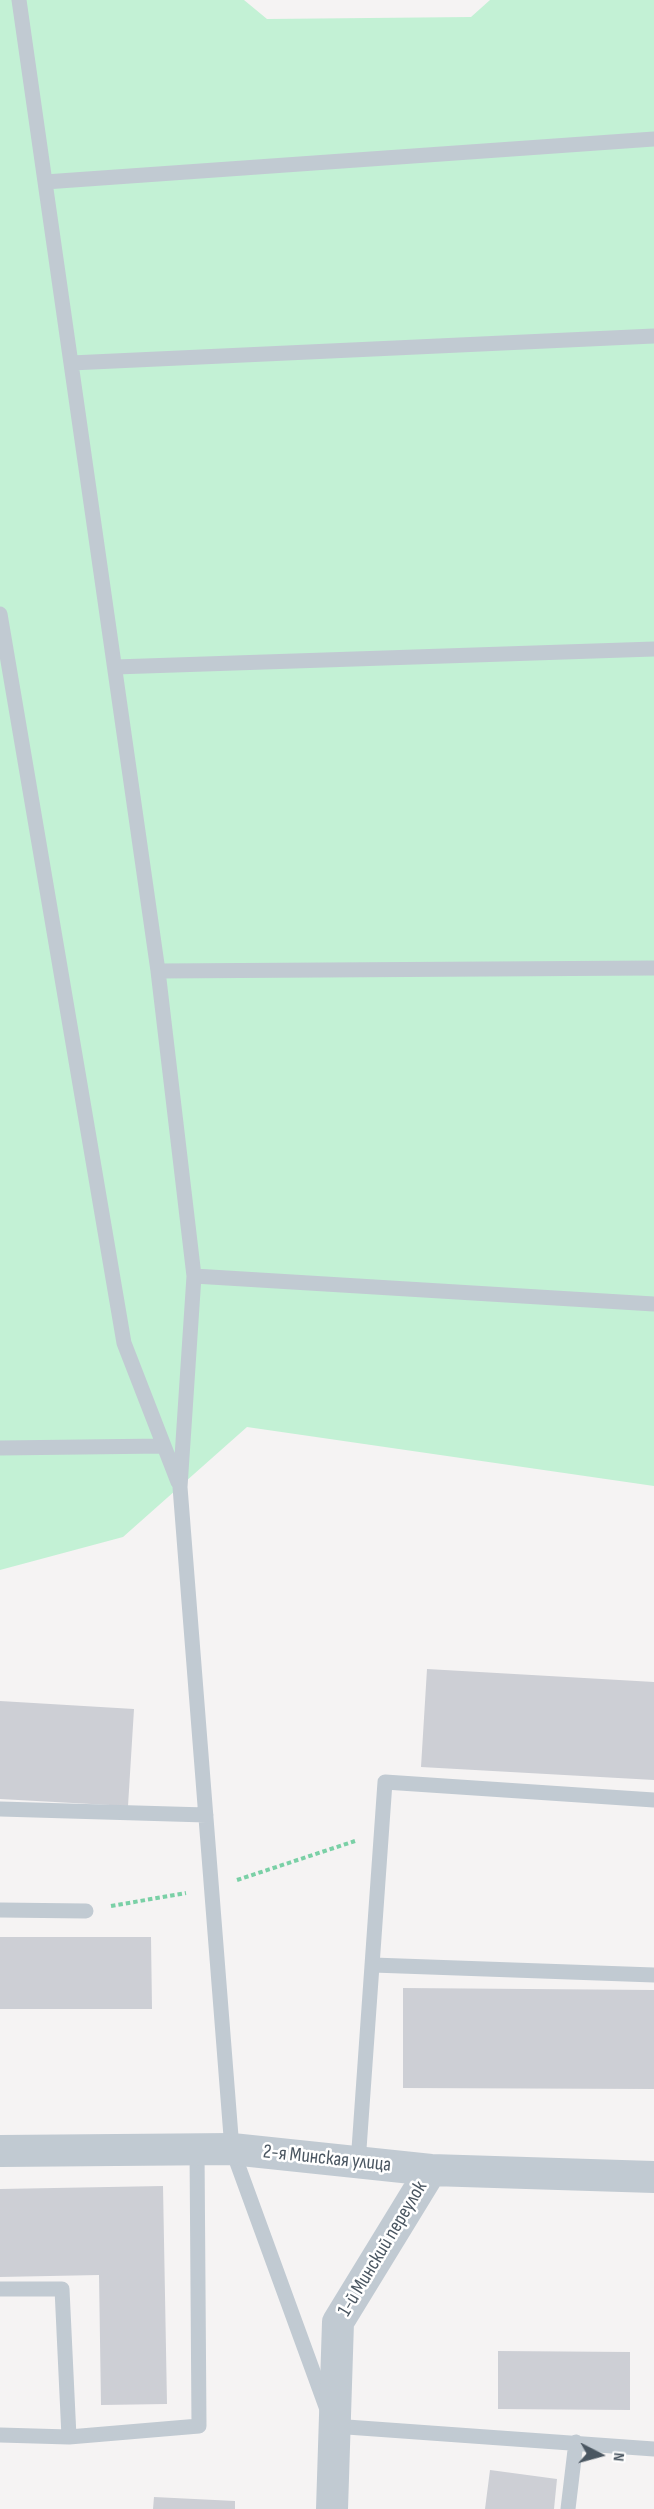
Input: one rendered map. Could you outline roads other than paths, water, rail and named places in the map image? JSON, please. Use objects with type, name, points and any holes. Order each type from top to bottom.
[{"type":"street","name":"2-я Минская улица","points":[[0,2151],[197,2148],[431,2170],[654,2176]]},
{"type":"street","name":"1-й Минский переулок","points":[[332,2509],[338,2322],[431,2170]]},
{"type":"lane","points":[[19,0],[158,971],[194,1276],[180,1487],[232,2150],[333,2427],[654,2449]]},
{"type":"lane","points":[[45,182],[654,139]]},
{"type":"lane","points":[[71,363],[654,336]]},
{"type":"lane","points":[[0,614],[124,1344],[180,1487]]},
{"type":"lane","points":[[116,667],[654,649]]},
{"type":"lane","points":[[158,971],[654,968]]},
{"type":"lane","points":[[194,1276],[654,1304]]},
{"type":"lane","points":[[0,1448],[164,1446]]},
{"type":"lane","points":[[358,2163],[385,1782],[654,1800]]},
{"type":"lane","points":[[0,1809],[206,1815]]},
{"type":"lane","points":[[0,1910],[86,1911]]},
{"type":"lane","points":[[373,1965],[654,1975]]},
{"type":"lane","points":[[0,2434],[69,2437],[199,2426],[197,2148]]},
{"type":"lane","points":[[0,2289],[62,2289],[69,2437]]},
{"type":"lane","points":[[568,2509],[576,2442]]}]
